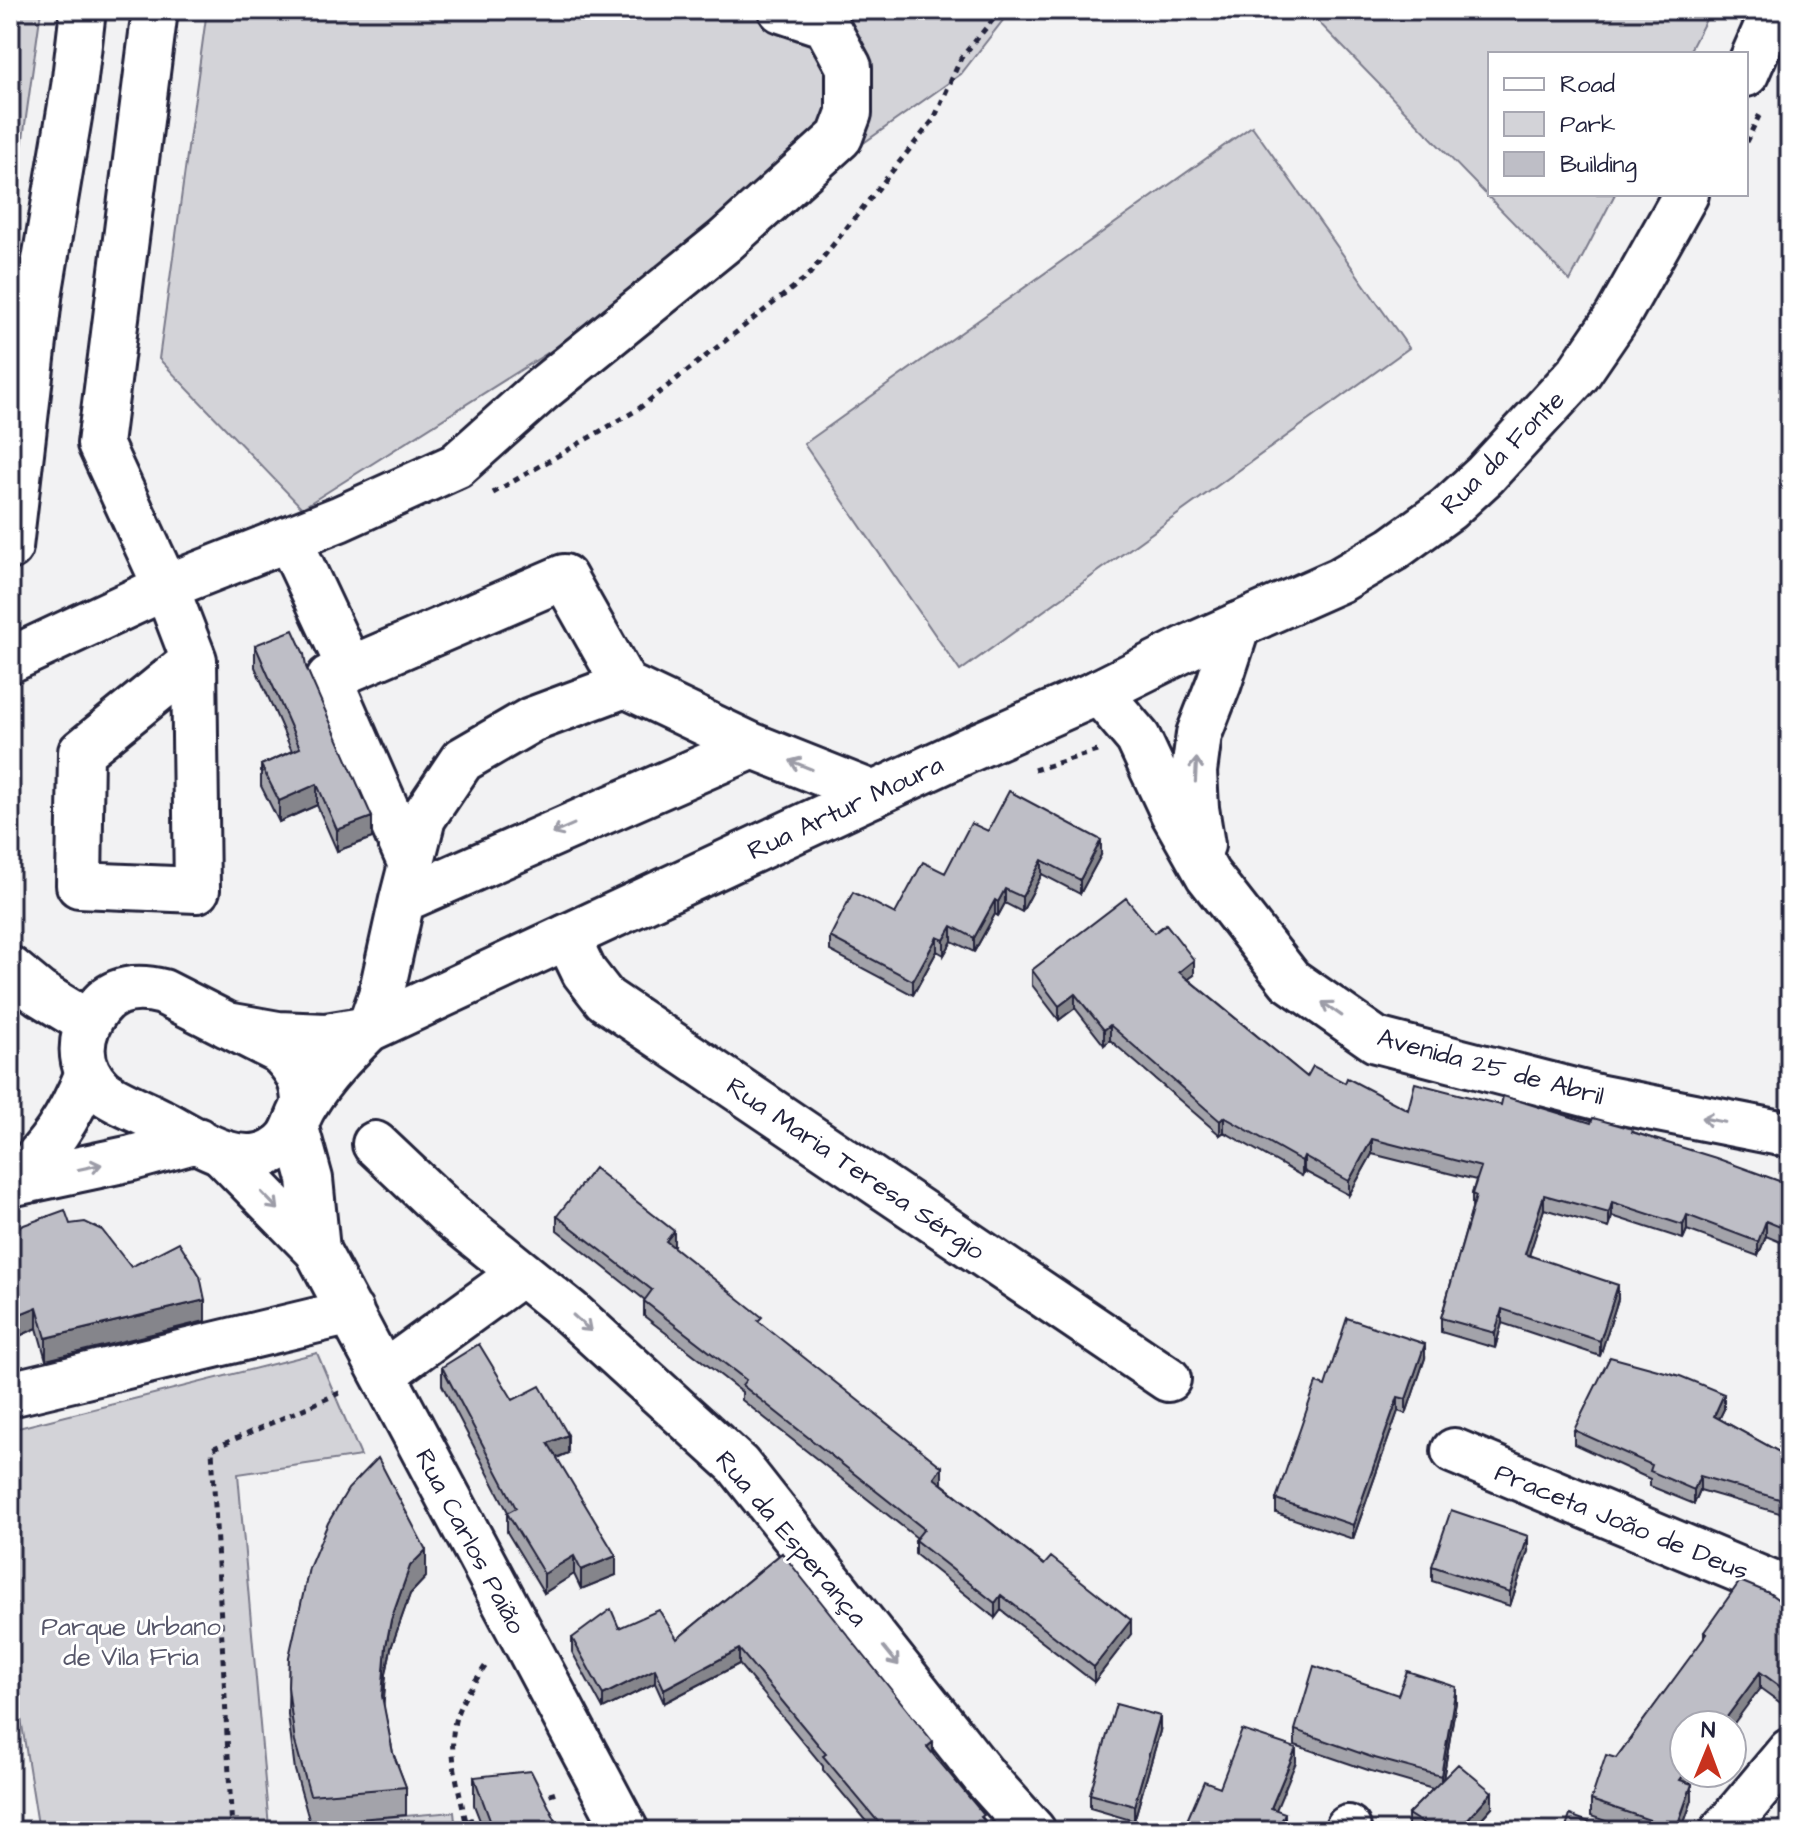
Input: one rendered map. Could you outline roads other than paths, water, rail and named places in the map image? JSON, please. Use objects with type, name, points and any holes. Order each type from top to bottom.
[{"type":"street","points":[[10,547],[40,290],[74,87],[83,10]]},
{"type":"street","points":[[155,10],[100,444],[166,587],[194,660],[197,890],[79,885],[81,752],[194,660]]},
{"type":"street","points":[[10,660],[166,587],[289,539],[456,466],[540,391],[725,241],[840,137],[849,113],[849,67],[826,25],[781,10]]},
{"type":"street","points":[[1748,69],[1774,10]]},
{"type":"street","name":"Rua da Fonte","points":[[1238,625],[1340,580],[1393,549],[1448,509],[1485,475],[1578,374],[1617,317],[1685,196]]},
{"type":"street","points":[[289,539],[350,669]]},
{"type":"street","points":[[407,882],[329,678],[564,577],[625,685],[753,746],[874,794]]},
{"type":"street","name":"Rua Artur Moura","points":[[369,1029],[1238,625]]},
{"type":"street","name":"Avenida 25 de Abril","points":[[1208,875],[1196,808],[1194,772],[1199,734],[1238,625]]},
{"type":"street","points":[[10,969],[39,993],[87,1022],[82,1042],[88,1073],[102,1091],[210,1146],[251,1157],[269,1153],[284,1144],[332,1066],[369,1029],[381,995],[423,818],[462,760],[531,720],[625,685]]},
{"type":"street","name":"Avenida 25 de Abril","points":[[1099,692],[1138,738],[1173,813],[1208,875],[1290,980],[1376,1040],[1597,1097],[1790,1135]]},
{"type":"street","points":[[407,882],[753,746]]},
{"type":"street","name":"Rua Maria Teresa Sérgio","points":[[567,937],[584,972],[605,999],[1168,1379]]},
{"type":"street","name":"Rua Carlos Paião","points":[[87,1022],[104,1000],[117,993],[146,988],[163,992],[279,1051],[290,1061],[304,1089],[300,1117],[317,1250]]},
{"type":"street","points":[[227,1025],[278,1034],[326,1036],[369,1029]]},
{"type":"street","points":[[12,1183],[45,1151],[63,1128],[88,1073]]},
{"type":"street","name":"Rua da Esperança","points":[[375,1144],[450,1215],[570,1312],[738,1465],[987,1780],[1033,1831]]},
{"type":"street","points":[[12,1183],[132,1158],[210,1146]]},
{"type":"street","name":"Rua Carlos Paião","points":[[210,1146],[317,1250],[626,1831]]},
{"type":"street","points":[[383,1374],[522,1273]]},
{"type":"street","points":[[10,1394],[351,1312]]},
{"type":"street","name":"Praceta João de Deus","points":[[1454,1451],[1790,1591]]},
{"type":"street","points":[[1723,1831],[1790,1751]]},
{"type":"park label","name":"Parque Urbano de Vila Fria","points":[[131,1641]]}]
